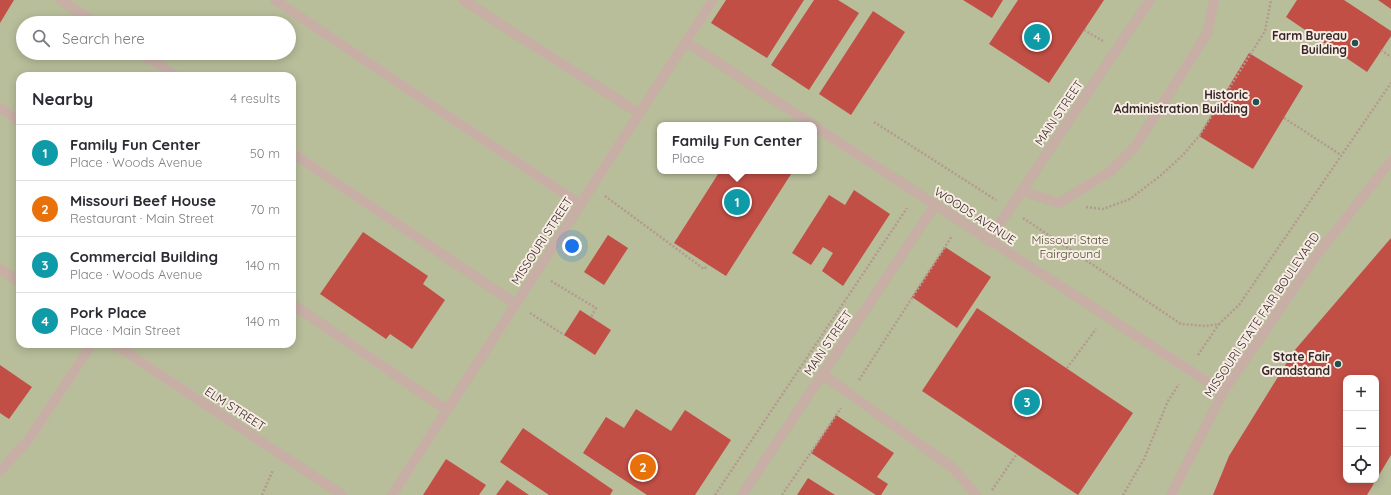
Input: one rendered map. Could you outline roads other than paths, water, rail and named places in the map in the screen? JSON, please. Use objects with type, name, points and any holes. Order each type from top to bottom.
[{"type":"street","points":[[61,0],[85,16]]},
{"type":"street","points":[[275,0],[581,205]]},
{"type":"street","points":[[463,0],[640,114]]},
{"type":"street","name":"MAIN STREET","points":[[988,241],[1150,0]]},
{"type":"street","points":[[1022,191],[1059,204],[1111,171],[1135,147],[1207,34],[1214,0]]},
{"type":"street","name":"MISSOURI STREET","points":[[392,495],[640,114],[686,42],[708,2]]},
{"type":"street","name":"WOODS AVENUE","points":[[686,42],[808,122]]},
{"type":"street","points":[[152,60],[170,72]]},
{"type":"street","points":[[0,108],[16,118]]},
{"type":"street","name":"WOODS AVENUE","points":[[817,128],[988,241],[1223,392]]},
{"type":"street","points":[[296,156],[516,304]]},
{"type":"street","name":"MISSOURI STATE FAIR BOULEVARD","points":[[1171,495],[1223,392],[1319,252],[1391,161]]},
{"type":"street","name":"MAIN STREET","points":[[742,495],[935,205]]},
{"type":"street","points":[[0,269],[16,279]]},
{"type":"street","points":[[296,307],[448,410]]},
{"type":"street","points":[[0,471],[28,439],[89,348]]},
{"type":"street","name":"ELM STREET","points":[[120,348],[342,495]]},
{"type":"street","points":[[822,374],[851,393],[953,468],[976,495]]},
{"type":"place","name":"Pork Place","points":[[1037,37]]},
{"type":"place","name":"Farm Bureau Building","points":[[1355,43]]},
{"type":"place","name":"Historic Administration Building","points":[[1256,102]]},
{"type":"place","name":"Family Fun Center","points":[[737,202]]},
{"type":"place","name":"State Fair Grandstand","points":[[1338,364]]},
{"type":"place","name":"Commercial Building","points":[[1027,402]]},
{"type":"place","name":"Missouri Beef House","points":[[643,467]]},
{"type":"park label","name":"Missouri State Fairground","points":[[1070,247]]}]
